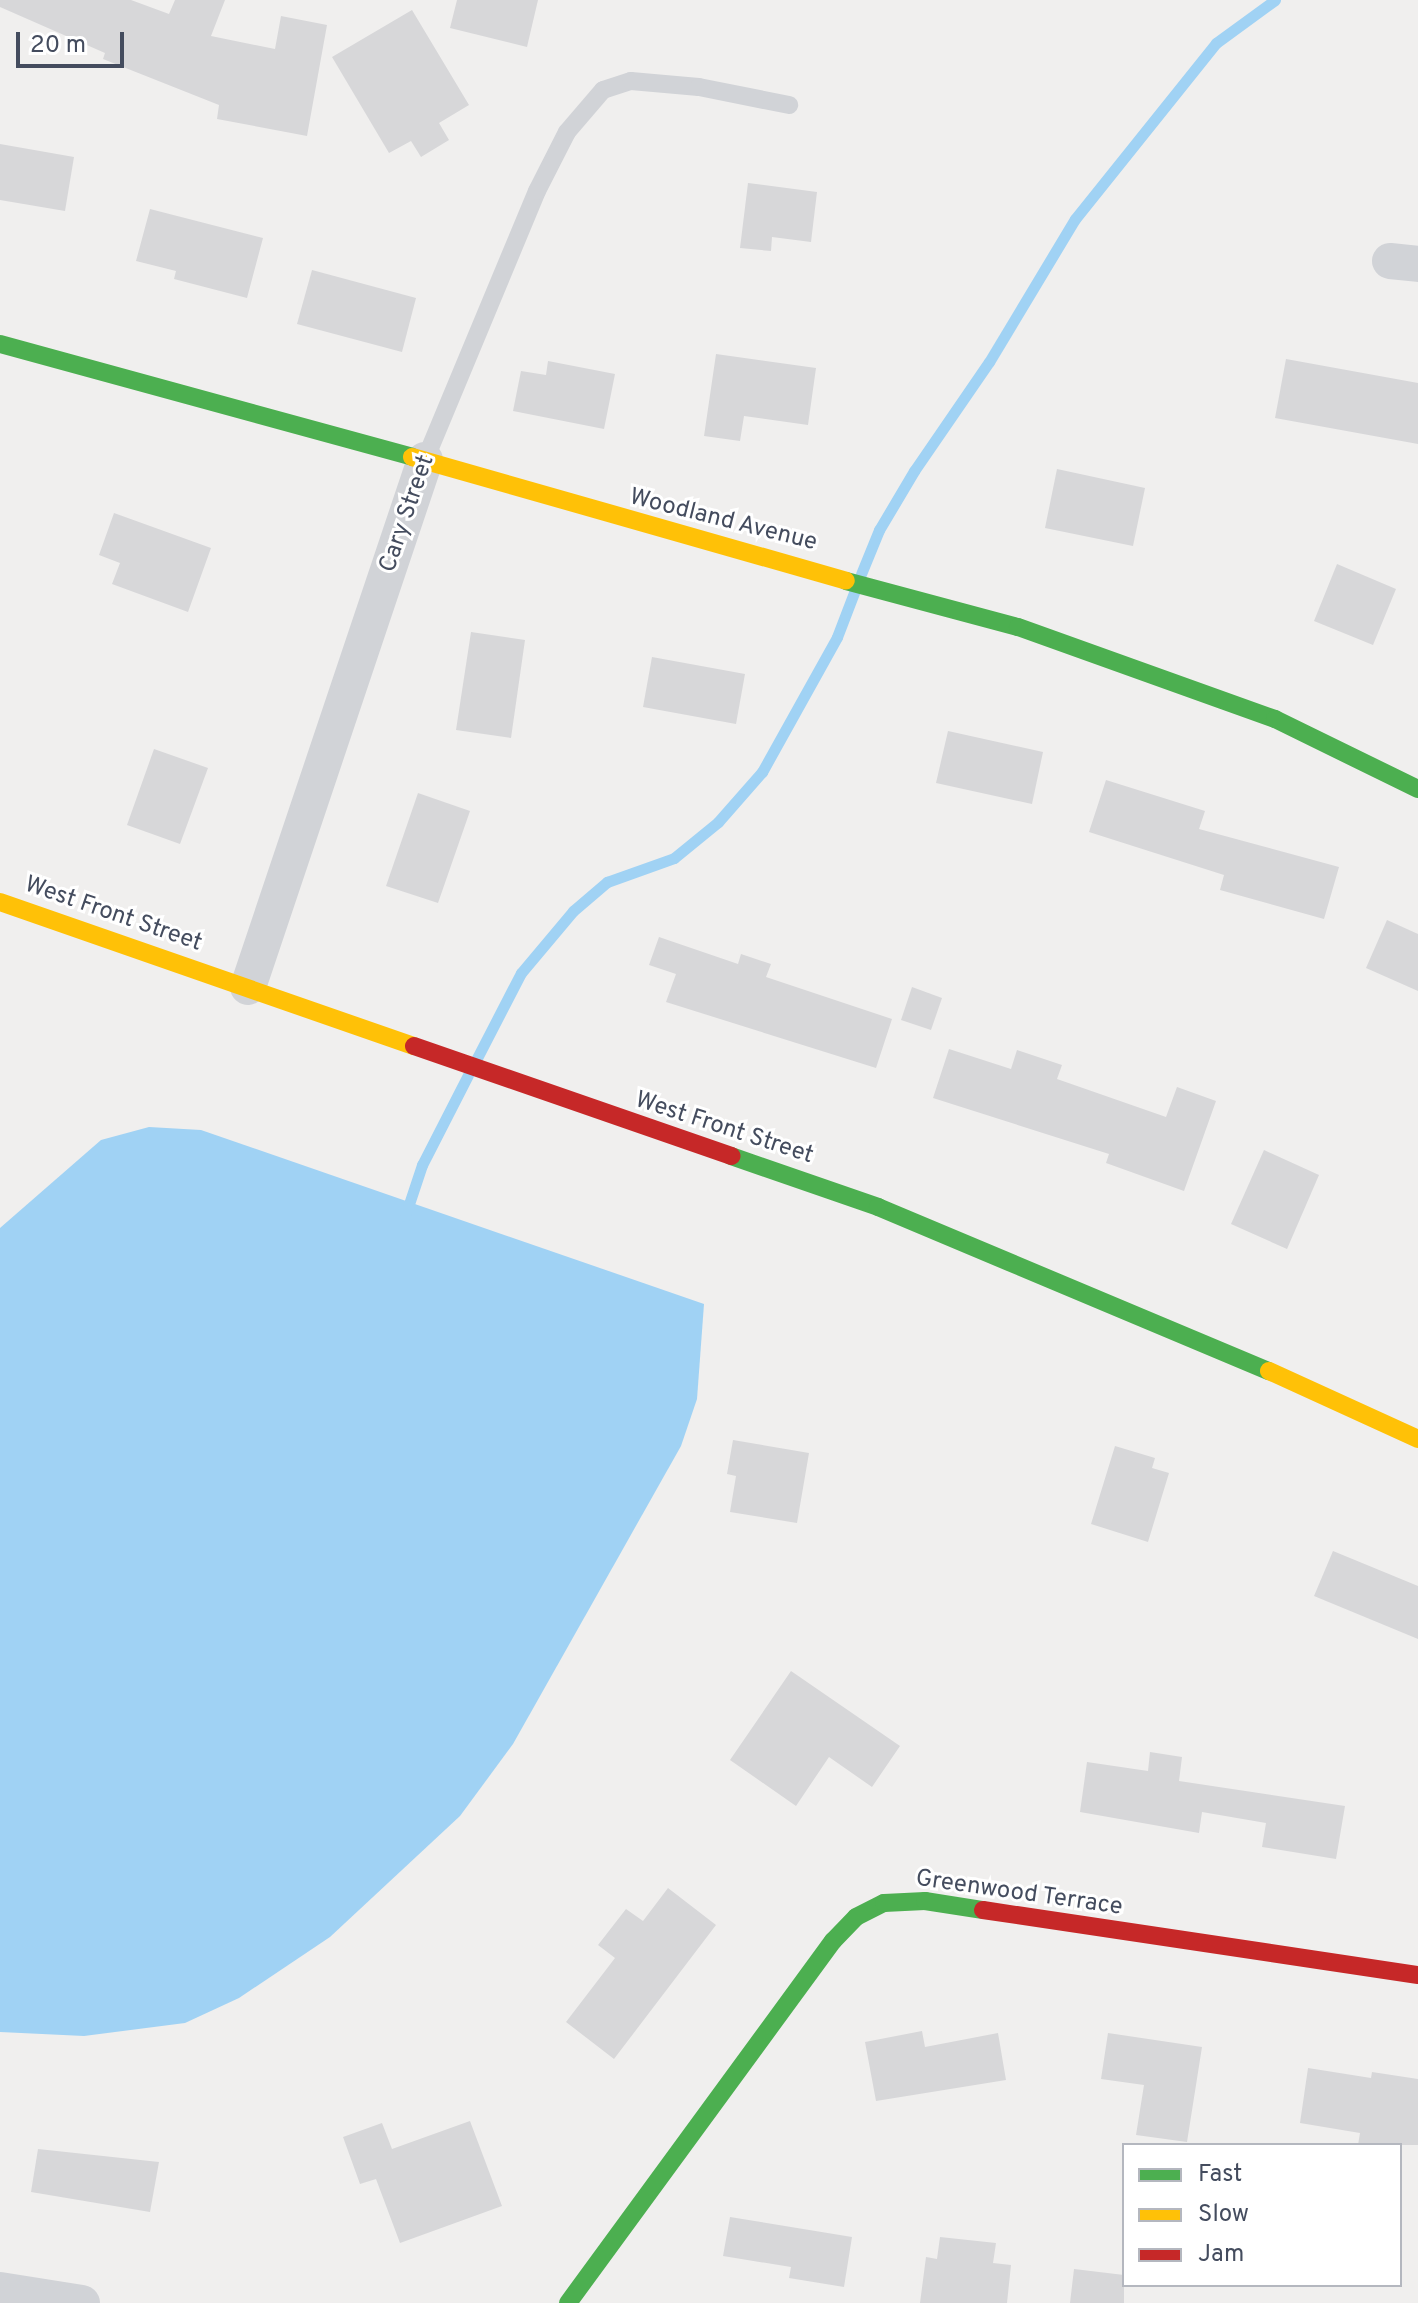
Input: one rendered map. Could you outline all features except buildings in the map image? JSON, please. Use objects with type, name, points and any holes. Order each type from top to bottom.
[{"type":"street","name":"Woodland Avenue","points":[[0,344],[425,460],[617,519],[1018,627],[1275,719],[1418,789]]},
{"type":"street","name":"Cary Street","points":[[248,987],[425,460]]},
{"type":"street","name":"West Front Street","points":[[0,902],[878,1207],[1174,1328],[1418,1439]]},
{"type":"street","name":"Greenwood Terrace","points":[[568,2303],[833,1941],[856,1917],[884,1903],[925,1901],[1418,1975]]},
{"type":"street","points":[[0,2290],[82,2303]]},
{"type":"lane","name":"Cary Street","points":[[425,460],[516,238],[567,132],[603,90],[631,81],[699,87],[789,105]]},
{"type":"water","points":[[149,1127],[201,1130],[704,1304],[697,1399],[681,1446],[513,1744],[460,1816],[330,1937],[239,1998],[185,2023],[84,2036],[0,2032],[0,1228],[101,1140]]},
{"type":"waterway","points":[[861,574],[879,530],[914,471],[989,362],[1075,219],[1216,43],[1275,0]]},
{"type":"waterway","points":[[476,1060],[521,973],[573,911],[607,882],[674,858],[718,822],[762,772],[837,637],[855,590]]},
{"type":"waterway","points":[[405,1216],[422,1165],[468,1075]]},
{"type":"traffic: fast","points":[[0,344],[412,457]]},
{"type":"traffic: fast","points":[[846,581],[1018,627],[1275,719],[1418,789]]},
{"type":"traffic: fast","points":[[731,1156],[878,1207],[1269,1371]]},
{"type":"traffic: fast","points":[[568,2303],[833,1941],[856,1917],[884,1903],[925,1901],[983,1910]]},
{"type":"traffic: slow","points":[[412,457],[846,581]]},
{"type":"traffic: slow","points":[[0,902],[414,1046]]},
{"type":"traffic: slow","points":[[1269,1371],[1418,1439]]},
{"type":"traffic: jam","points":[[414,1046],[731,1156]]},
{"type":"traffic: jam","points":[[983,1910],[1418,1975]]}]
